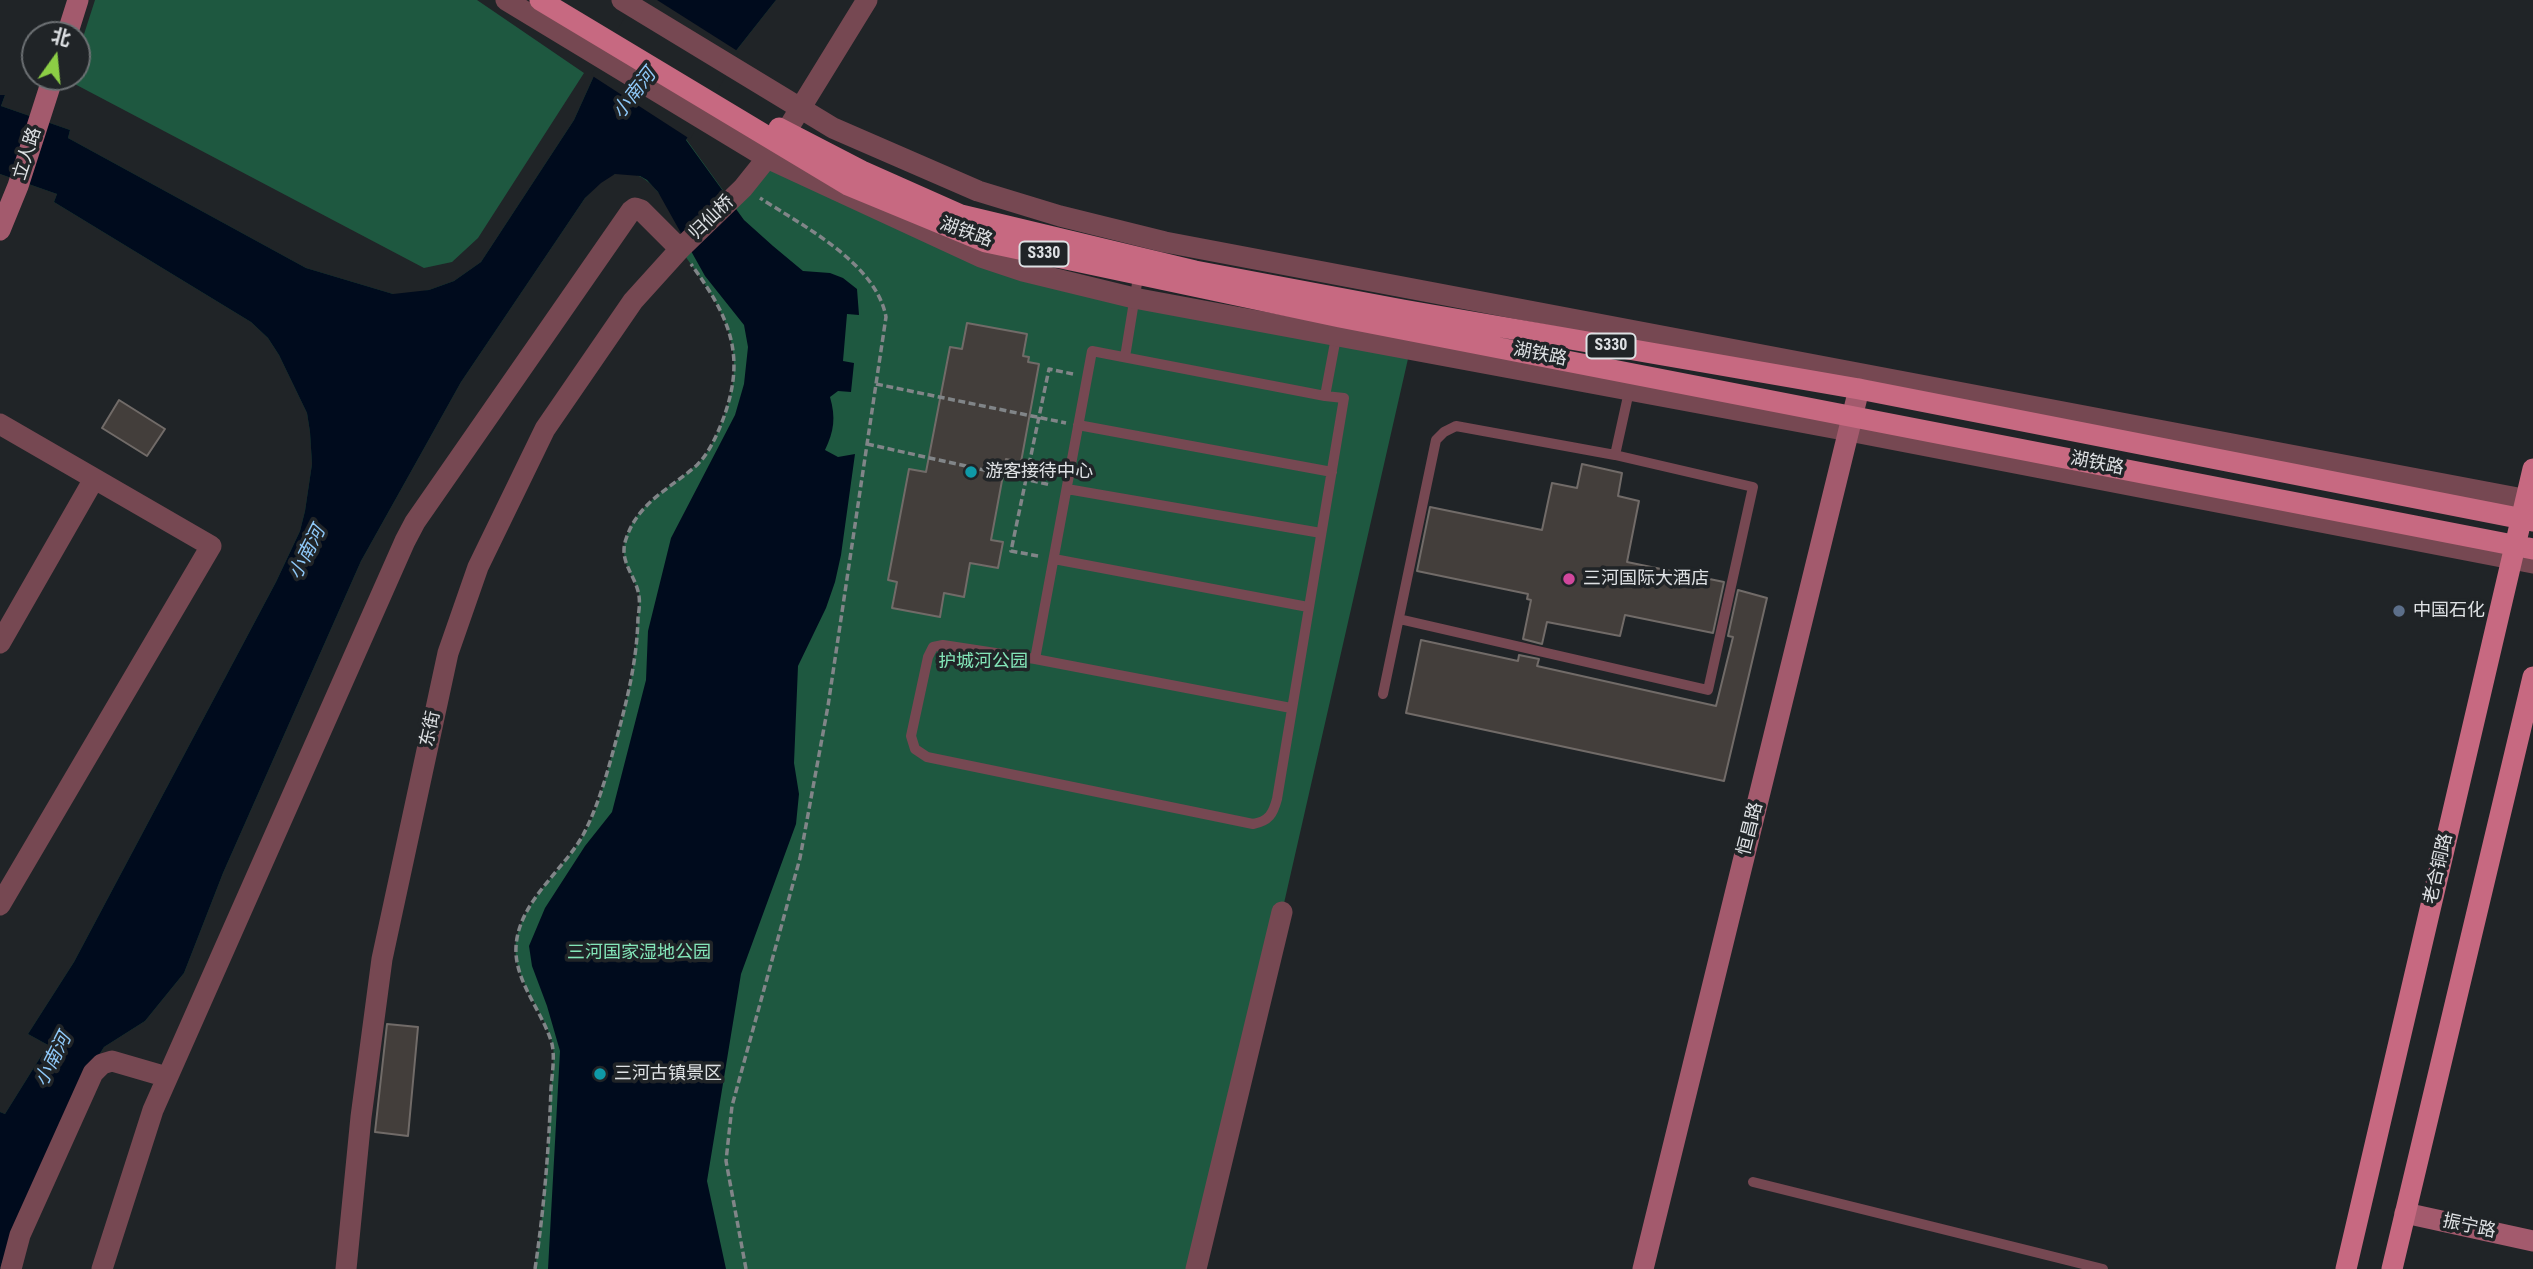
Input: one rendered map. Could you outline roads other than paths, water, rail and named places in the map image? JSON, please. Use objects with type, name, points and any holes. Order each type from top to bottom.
[{"type":"main road","name":"S330","points":[[540,0],[583,30]]},
{"type":"main road","name":"S330","points":[[562,0],[583,30]]},
{"type":"main road","name":"湖铁路","points":[[583,30],[709,95],[777,144],[862,172],[961,215],[1140,266],[1195,271],[1340,317],[1631,382],[2520,551]]},
{"type":"main road","name":"湖铁路","points":[[1340,317],[1859,389],[2528,510]]},
{"type":"main road","name":"老合铜路","points":[[2346,1269],[2520,551],[2533,469]]},
{"type":"main road","points":[[2392,1269],[2533,677]]},
{"type":"street","points":[[71,21],[78,0]]},
{"type":"street","points":[[506,0],[583,30],[709,124],[777,144],[981,257],[1023,271],[1134,299],[1340,317]]},
{"type":"street","points":[[622,0],[833,128],[978,191],[1060,216],[1165,242],[2528,510]]},
{"type":"street","name":"归仙桥","points":[[680,248],[743,188],[777,144],[867,0]]},
{"type":"street","name":"立人路","points":[[0,230],[18,186],[49,91]]},
{"type":"street","points":[[102,1269],[153,1110],[415,522],[631,211],[635,208],[641,211],[680,248]]},
{"type":"street","name":"东街","points":[[346,1269],[361,1117],[382,960],[448,653],[478,567],[545,429],[633,301],[680,248]]},
{"type":"street","name":"恒昌路","points":[[1643,1269],[1859,389]]},
{"type":"street","points":[[0,424],[211,546],[0,905]]},
{"type":"street","points":[[0,643],[94,479]]},
{"type":"street","points":[[2520,551],[2533,563]]},
{"type":"street","points":[[1196,1269],[1282,912]]},
{"type":"street","points":[[11,1269],[20,1235],[93,1073],[102,1064],[112,1060],[167,1077]]},
{"type":"street","name":"振宁路","points":[[2405,1213],[2533,1241]]},
{"type":"lane","points":[[1125,358],[1140,266]]},
{"type":"lane","points":[[1325,396],[1340,317]]},
{"type":"lane","points":[[1035,659],[1092,351],[1344,398],[1274,810],[1266,820],[1253,824],[927,757],[915,749],[911,736],[928,656],[933,647],[943,645],[1035,659],[1291,708]]},
{"type":"lane","points":[[1615,455],[1631,382]]},
{"type":"lane","points":[[1078,425],[1332,472]]},
{"type":"lane","points":[[1383,694],[1436,440],[1444,432],[1456,426],[1615,455],[1753,487],[1708,690],[1399,619]]},
{"type":"lane","points":[[1067,489],[1321,533]]},
{"type":"lane","points":[[1054,559],[1308,607]]},
{"type":"lane","points":[[1754,1182],[2103,1269]]},
{"type":"water","name":"三河国家湿地公园","points":[[639,0],[776,0],[731,57],[686,140],[744,220],[773,246],[803,271],[830,273],[843,278],[857,289],[859,315],[847,314],[843,361],[854,363],[851,392],[838,391],[830,397],[833,424],[825,450],[838,457],[855,454],[835,582],[826,608],[798,666],[794,763],[799,794],[796,824],[741,974],[707,1181],[726,1269],[548,1269],[560,1051],[532,966],[529,946],[545,908],[585,846],[612,812],[646,680],[648,631],[671,538],[735,415],[744,384],[748,347],[744,325],[705,276],[658,192],[640,176],[615,174],[585,198],[461,382],[361,561],[223,873],[184,973],[145,1021],[104,1047],[92,1066],[10,1238],[0,1269],[0,1112],[5,1114],[48,1045],[28,1034],[74,962],[276,582],[300,531],[312,464],[307,413],[279,355],[268,338],[251,322],[54,202],[57,194],[0,174],[0,95],[5,95],[1,106],[70,130],[68,138],[306,268],[393,294],[429,290],[454,281],[481,262],[574,120],[593,78]]},
{"type":"place","name":"游客接待中心","points":[[971,472]]},
{"type":"place","name":"三河国际大酒店","points":[[1569,579]]},
{"type":"place","name":"中国石化","points":[[2399,611]]},
{"type":"place","name":"三河古镇景区","points":[[600,1074]]},
{"type":"water label","name":"小南河","points":[[635,94]]},
{"type":"water label","name":"小南河","points":[[308,553]]},
{"type":"water label","name":"小南河","points":[[54,1060]]},
{"type":"park label","name":"护城河公园","points":[[983,662]]}]
